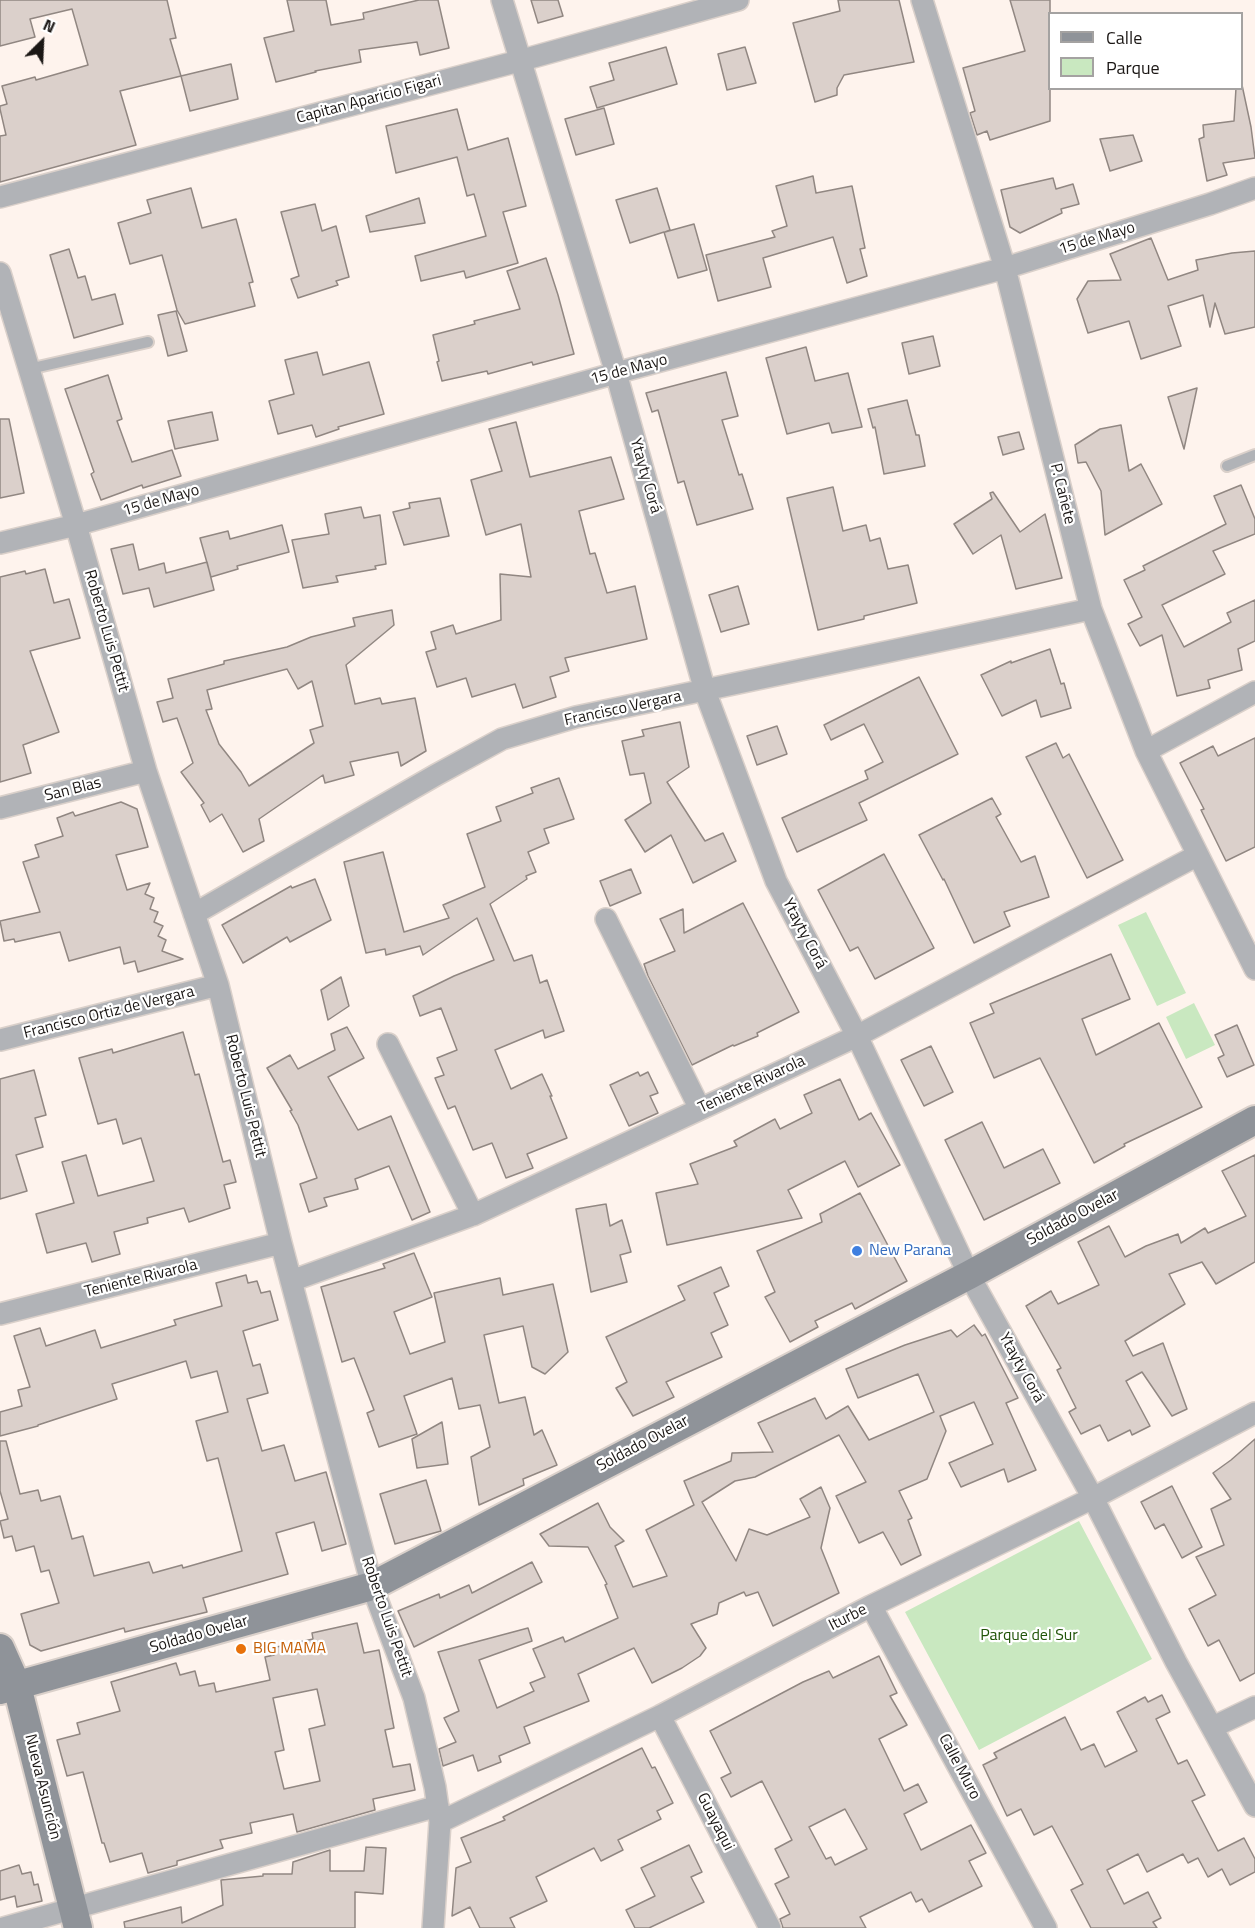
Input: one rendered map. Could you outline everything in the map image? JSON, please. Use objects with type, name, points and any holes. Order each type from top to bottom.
[{"type":"main road","name":"Soldado Ovelar","points":[[8,1688],[372,1586],[969,1275],[1255,1120]]},
{"type":"main road","name":"Nueva Asunción","points":[[0,1648],[8,1688],[76,1919]]},
{"type":"street","name":"Ytayty Corá","points":[[502,0],[616,373],[705,692],[776,881],[857,1036],[969,1275],[1093,1498],[1176,1662],[1255,1806]]},
{"type":"street","name":"Capitan Aparicio Figari","points":[[0,197],[738,0]]},
{"type":"street","name":"P. Cañete","points":[[922,0],[1005,268],[1091,609],[1146,751],[1255,969]]},
{"type":"street","name":"15 de Mayo","points":[[0,543],[76,525],[616,373],[1005,268],[1255,188]]},
{"type":"street","name":"Roberto Luis Pettit","points":[[0,273],[76,525],[146,771],[218,985],[281,1243],[372,1586],[414,1698],[439,1814],[433,1928]]},
{"type":"street","name":"Francisco Vergara","points":[[194,914],[502,739],[576,717],[705,692],[1091,609]]},
{"type":"street","points":[[1146,751],[1255,693]]},
{"type":"street","name":"San Blas","points":[[0,808],[146,771]]},
{"type":"street","name":"Teniente Rivarola","points":[[291,1281],[473,1215],[857,1036],[1198,855]]},
{"type":"street","points":[[606,919],[700,1109]]},
{"type":"street","name":"Francisco Ortiz de Vergara","points":[[0,1040],[218,985]]},
{"type":"street","points":[[388,1044],[473,1215]]},
{"type":"street","name":"Teniente Rivarola","points":[[0,1314],[281,1243]]},
{"type":"street","name":"Iturbe","points":[[3,1928],[76,1919],[439,1814],[660,1716],[871,1606],[1093,1498],[1255,1413]]},
{"type":"street","name":"Calle Muro","points":[[871,1606],[1046,1928]]},
{"type":"street","points":[[1213,1727],[1255,1707]]},
{"type":"street","name":"Guayaqui","points":[[660,1716],[770,1928]]},
{"type":"lane","points":[[29,369],[148,342]]},
{"type":"lane","points":[[1227,466],[1255,455]]},
{"type":"green space","points":[[1146,912],[1186,993],[1157,1006],[1118,925]]},
{"type":"green space","points":[[1194,1003],[1215,1045],[1186,1059],[1166,1017]]},
{"type":"green space","name":"Parque del Sur","points":[[1079,1521],[1152,1659],[979,1750],[905,1612]]},
{"type":"building","points":[[0,0],[167,0],[176,38],[170,39],[181,76],[120,91],[136,145],[0,182],[0,136],[6,135],[0,106],[7,104],[2,86],[35,77],[36,80],[88,65],[72,9],[30,19],[35,37],[0,46]]},
{"type":"building","points":[[287,0],[326,0],[331,25],[364,19],[363,13],[419,0],[438,0],[449,48],[420,55],[417,42],[359,50],[361,62],[276,82],[264,38],[294,31]]},
{"type":"building","points":[[531,0],[558,0],[563,16],[538,23]]},
{"type":"building","points":[[838,0],[899,0],[914,62],[844,75],[837,88],[837,95],[815,102],[793,23],[840,11]]},
{"type":"building","points":[[1010,0],[1050,0],[1048,90],[1050,90],[1050,121],[990,140],[987,131],[977,135],[970,113],[975,111],[963,68],[1025,51]]},
{"type":"building","points":[[666,47],[677,84],[597,108],[590,87],[614,80],[609,63]]},
{"type":"building","points":[[745,47],[756,83],[727,90],[718,54]]},
{"type":"building","points":[[231,64],[238,99],[190,111],[181,76]]},
{"type":"building","points":[[1236,90],[1243,90],[1255,158],[1223,163],[1227,175],[1207,181],[1199,139],[1204,137],[1203,125],[1234,121]]},
{"type":"building","points":[[604,108],[614,144],[576,155],[565,119]]},
{"type":"building","points":[[457,109],[468,150],[508,138],[526,206],[503,212],[518,263],[466,278],[464,271],[421,281],[415,256],[486,236],[474,194],[467,196],[457,157],[396,173],[386,126]]},
{"type":"building","points":[[1133,135],[1142,161],[1110,171],[1100,139]]},
{"type":"building","points":[[813,176],[816,193],[852,186],[865,248],[860,249],[867,276],[847,283],[833,237],[763,258],[771,287],[718,301],[706,255],[775,237],[772,231],[787,226],[776,186]]},
{"type":"building","points":[[1053,178],[1056,189],[1073,184],[1079,204],[1061,209],[1062,213],[1020,233],[1010,227],[1001,190]]},
{"type":"building","points":[[191,188],[202,228],[236,219],[253,282],[249,283],[255,306],[185,324],[177,310],[162,255],[130,264],[118,223],[151,213],[147,200]]},
{"type":"building","points":[[657,188],[670,230],[665,232],[694,224],[707,270],[678,278],[664,232],[630,243],[616,200]]},
{"type":"building","points":[[419,198],[425,223],[370,232],[366,216]]},
{"type":"building","points":[[315,204],[322,231],[336,226],[349,277],[336,281],[338,285],[298,298],[291,279],[299,276],[281,212]]},
{"type":"building","points":[[1151,238],[1168,280],[1198,270],[1196,260],[1255,251],[1255,327],[1225,334],[1215,303],[1210,327],[1203,295],[1168,306],[1181,346],[1141,359],[1129,321],[1088,333],[1077,299],[1088,281],[1121,280],[1110,254]]},
{"type":"building","points":[[69,249],[78,278],[85,276],[92,300],[115,294],[123,324],[74,338],[50,255]]},
{"type":"building","points":[[546,258],[574,354],[533,365],[532,362],[488,374],[487,371],[442,381],[433,335],[520,309],[507,271]]},
{"type":"building","points":[[176,311],[187,351],[168,356],[158,315]]},
{"type":"building","points":[[933,336],[940,366],[909,374],[902,343]]},
{"type":"building","points":[[806,347],[815,381],[848,373],[862,427],[832,433],[829,423],[787,434],[766,358]]},
{"type":"building","points":[[317,352],[323,375],[369,362],[384,414],[338,427],[339,429],[316,437],[312,425],[278,434],[269,401],[294,394],[285,360]]},
{"type":"building","points":[[726,372],[738,416],[722,420],[739,475],[742,474],[753,509],[697,525],[684,481],[678,483],[658,410],[652,412],[646,393]]},
{"type":"building","points":[[108,375],[122,419],[117,421],[132,462],[172,450],[181,476],[143,488],[142,485],[101,500],[91,474],[94,472],[65,389]]},
{"type":"building","points":[[1197,388],[1184,449],[1168,397]]},
{"type":"building","points":[[907,400],[916,435],[919,435],[925,466],[884,474],[875,427],[873,428],[868,409]]},
{"type":"building","points":[[212,412],[218,440],[175,449],[168,421]]},
{"type":"building","points":[[0,419],[9,419],[24,493],[0,498]]},
{"type":"building","points":[[516,422],[530,477],[611,457],[624,499],[579,511],[590,554],[595,553],[607,593],[635,586],[647,639],[565,658],[569,671],[550,677],[556,697],[523,708],[515,684],[472,697],[466,678],[437,687],[426,652],[436,649],[431,632],[453,625],[456,634],[501,620],[500,574],[531,577],[521,524],[486,535],[471,480],[502,471],[489,429]]},
{"type":"building","points":[[1121,425],[1129,471],[1141,464],[1162,504],[1105,535],[1101,491],[1086,462],[1078,463],[1075,445],[1100,429]]},
{"type":"building","points":[[1019,432],[1024,449],[1003,455],[998,437]]},
{"type":"building","points":[[1241,485],[1255,519],[1255,534],[1213,551],[1225,574],[1162,605],[1184,647],[1231,622],[1227,613],[1255,600],[1255,641],[1238,649],[1242,670],[1208,680],[1210,688],[1177,696],[1162,635],[1140,646],[1128,624],[1142,617],[1124,580],[1145,570],[1143,566],[1226,524],[1214,496]]},
{"type":"building","points":[[833,487],[843,531],[866,525],[870,541],[880,538],[888,569],[908,565],[917,603],[818,630],[787,498]]},
{"type":"building","points":[[993,492],[1020,532],[1045,514],[1062,578],[1016,589],[1001,535],[973,554],[954,524],[992,499],[990,493]]},
{"type":"building","points":[[440,498],[449,536],[404,545],[393,512],[410,508],[409,503]]},
{"type":"building","points":[[361,507],[364,518],[380,515],[386,564],[375,566],[376,569],[336,576],[338,582],[303,588],[292,540],[329,534],[325,514]]},
{"type":"building","points":[[282,525],[289,552],[237,566],[238,569],[211,577],[200,538],[228,531],[230,539]]},
{"type":"building","points":[[133,544],[139,570],[164,563],[166,573],[207,562],[214,590],[154,607],[149,588],[123,594],[111,549]]},
{"type":"building","points":[[45,569],[54,603],[69,599],[80,638],[30,651],[59,732],[23,745],[31,773],[0,782],[0,577]]},
{"type":"building","points":[[738,586],[749,624],[721,632],[709,595]]},
{"type":"building","points":[[392,610],[394,625],[346,665],[355,704],[380,698],[382,704],[415,698],[426,751],[401,766],[398,752],[350,762],[354,775],[325,783],[323,775],[259,819],[264,841],[243,852],[222,814],[210,822],[201,805],[204,803],[181,772],[193,763],[177,718],[163,722],[157,702],[173,698],[168,679],[224,664],[224,661],[287,647],[311,637],[355,626],[353,618]],"holes":[[[287,669],[298,689],[312,681],[323,726],[310,730],[314,743],[249,786],[219,744],[206,710],[212,709],[207,690]]]},
{"type":"building","points":[[1050,649],[1071,708],[1041,717],[1036,700],[1002,716],[981,675],[1011,661],[1011,663]]},
{"type":"building","points":[[919,677],[958,754],[859,803],[867,820],[797,852],[782,818],[868,779],[865,771],[883,762],[864,724],[831,740],[824,725]]},
{"type":"building","points":[[680,722],[689,767],[667,782],[705,841],[723,833],[736,861],[693,883],[671,835],[645,852],[625,820],[651,803],[644,773],[630,775],[622,741],[644,736],[642,730]]},
{"type":"building","points":[[777,726],[787,754],[757,765],[747,736]]},
{"type":"building","points":[[1255,738],[1255,847],[1226,861],[1201,810],[1204,809],[1180,763],[1213,746],[1218,756]]},
{"type":"building","points":[[1056,743],[1063,758],[1069,754],[1123,860],[1087,878],[1026,757]]},
{"type":"building","points":[[559,778],[574,819],[544,829],[549,843],[528,852],[536,872],[526,876],[527,879],[490,904],[514,961],[532,955],[540,983],[547,980],[564,1031],[545,1038],[543,1030],[495,1050],[511,1089],[542,1074],[567,1138],[527,1154],[533,1168],[506,1178],[492,1143],[473,1150],[455,1106],[448,1109],[435,1078],[444,1075],[437,1058],[457,1050],[441,1008],[420,1016],[413,996],[494,960],[477,918],[423,955],[420,946],[386,955],[385,949],[366,953],[344,862],[383,852],[404,932],[449,918],[443,905],[485,887],[467,834],[501,821],[496,807],[533,793],[531,788]]},
{"type":"building","points":[[992,798],[1001,814],[996,817],[1021,862],[1035,856],[1049,897],[1004,912],[1010,926],[974,943],[944,879],[919,835]]},
{"type":"building","points":[[121,802],[137,809],[148,847],[116,855],[127,890],[150,883],[145,894],[154,898],[150,909],[158,912],[154,922],[163,926],[158,936],[166,940],[162,951],[183,959],[138,972],[135,961],[124,964],[120,947],[69,961],[60,932],[15,942],[14,939],[4,941],[0,921],[40,912],[23,862],[39,857],[35,845],[63,836],[57,818],[73,812],[75,816]]},
{"type":"building","points":[[884,854],[934,948],[875,979],[858,947],[850,951],[818,890]]},
{"type":"building","points":[[631,869],[641,893],[610,906],[600,881]]},
{"type":"building","points":[[315,879],[331,920],[290,942],[287,937],[243,963],[222,925],[291,886],[292,888]]},
{"type":"building","points":[[743,903],[799,1012],[757,1033],[758,1036],[733,1045],[692,1065],[644,964],[675,951],[660,919],[683,909],[684,933]]},
{"type":"building","points":[[1111,954],[1130,999],[1082,1019],[1096,1055],[1159,1023],[1202,1107],[1124,1144],[1125,1146],[1094,1163],[1040,1058],[994,1078],[970,1023],[994,1013],[990,1004]]},
{"type":"building","points":[[341,977],[349,1006],[328,1020],[321,990]]},
{"type":"building","points":[[1237,1025],[1254,1065],[1227,1077],[1218,1058],[1224,1055],[1215,1035]]},
{"type":"building","points":[[347,1027],[364,1058],[328,1077],[358,1130],[391,1116],[430,1212],[412,1220],[389,1166],[355,1179],[358,1189],[324,1198],[327,1206],[309,1212],[300,1184],[317,1178],[298,1125],[290,1111],[292,1110],[267,1068],[290,1055],[298,1069],[335,1050],[331,1034]]},
{"type":"building","points":[[183,1032],[195,1075],[199,1074],[223,1162],[230,1160],[236,1182],[224,1185],[230,1208],[189,1222],[184,1208],[147,1218],[148,1223],[114,1232],[120,1254],[92,1262],[86,1243],[47,1253],[36,1214],[74,1203],[62,1162],[86,1155],[98,1196],[154,1181],[141,1138],[123,1144],[116,1119],[98,1124],[79,1058],[112,1049],[113,1053]]},
{"type":"building","points":[[931,1046],[953,1092],[924,1106],[901,1060]]},
{"type":"building","points":[[34,1070],[46,1115],[35,1118],[43,1147],[16,1155],[27,1191],[0,1199],[0,1079]]},
{"type":"building","points":[[638,1072],[640,1076],[648,1072],[658,1093],[650,1096],[658,1113],[629,1126],[610,1085]]},
{"type":"building","points":[[840,1079],[859,1120],[871,1113],[900,1165],[858,1187],[845,1161],[788,1190],[802,1218],[667,1245],[656,1193],[698,1184],[690,1164],[737,1146],[734,1141],[775,1119],[780,1129],[812,1113],[804,1095]]},
{"type":"building","points":[[982,1122],[1004,1168],[1043,1149],[1060,1183],[984,1220],[945,1140]]},
{"type":"building","points":[[1255,1155],[1255,1262],[1216,1284],[1202,1262],[1169,1274],[1185,1304],[1125,1341],[1133,1356],[1163,1343],[1187,1409],[1172,1416],[1142,1372],[1126,1381],[1150,1426],[1132,1435],[1130,1430],[1108,1441],[1100,1425],[1081,1434],[1069,1412],[1076,1408],[1057,1370],[1061,1368],[1026,1306],[1051,1291],[1058,1304],[1099,1285],[1078,1242],[1109,1226],[1125,1257],[1178,1234],[1181,1243],[1205,1228],[1208,1233],[1246,1216],[1222,1171]]},
{"type":"building","points":[[860,1193],[907,1281],[855,1309],[852,1303],[815,1321],[818,1327],[790,1342],[765,1297],[775,1292],[757,1251],[822,1222],[820,1214]]},
{"type":"building","points":[[606,1204],[610,1226],[622,1220],[631,1252],[620,1255],[627,1282],[591,1292],[576,1209]]},
{"type":"building","points":[[414,1253],[432,1297],[394,1312],[410,1354],[445,1342],[434,1293],[500,1278],[503,1295],[553,1284],[568,1352],[545,1374],[532,1367],[523,1326],[484,1335],[499,1403],[525,1397],[534,1435],[542,1430],[557,1465],[523,1479],[524,1485],[479,1505],[471,1457],[490,1447],[480,1405],[459,1409],[452,1378],[404,1396],[417,1434],[379,1447],[367,1413],[374,1410],[354,1358],[342,1362],[321,1287],[385,1268],[383,1264]]},
{"type":"building","points":[[721,1267],[729,1286],[714,1293],[728,1325],[711,1333],[722,1357],[666,1382],[674,1397],[633,1416],[616,1388],[627,1382],[606,1337],[685,1300],[678,1286]]},
{"type":"building","points":[[246,1275],[248,1283],[257,1281],[261,1293],[270,1291],[278,1320],[243,1331],[253,1366],[260,1364],[268,1393],[247,1399],[262,1451],[284,1445],[295,1481],[326,1472],[346,1544],[322,1551],[314,1522],[276,1533],[288,1574],[203,1598],[207,1612],[125,1632],[124,1628],[41,1651],[30,1645],[21,1614],[59,1603],[49,1570],[41,1572],[34,1546],[16,1551],[12,1536],[4,1538],[0,1521],[8,1519],[0,1491],[0,1441],[6,1441],[20,1494],[38,1490],[41,1501],[60,1496],[72,1539],[83,1536],[94,1576],[149,1562],[153,1573],[182,1565],[183,1568],[242,1551],[218,1458],[207,1461],[196,1421],[228,1412],[217,1371],[191,1378],[186,1361],[112,1384],[117,1399],[38,1426],[0,1436],[0,1412],[22,1406],[18,1390],[30,1387],[14,1336],[40,1328],[46,1346],[95,1330],[101,1348],[176,1325],[174,1320],[222,1306],[216,1283]]},
{"type":"building","points":[[974,1325],[982,1336],[985,1334],[1018,1398],[1006,1403],[1036,1470],[1008,1482],[1004,1469],[961,1487],[949,1463],[993,1444],[974,1402],[940,1416],[946,1431],[927,1479],[899,1491],[912,1518],[908,1520],[921,1555],[901,1565],[883,1532],[859,1543],[836,1496],[866,1482],[839,1435],[755,1477],[735,1481],[702,1502],[736,1561],[749,1529],[767,1535],[810,1517],[800,1499],[821,1487],[830,1508],[821,1548],[839,1593],[773,1626],[758,1592],[746,1596],[744,1592],[719,1603],[717,1614],[691,1624],[706,1648],[700,1656],[682,1668],[652,1683],[634,1648],[578,1674],[589,1701],[524,1727],[530,1743],[499,1756],[501,1762],[478,1771],[473,1755],[443,1766],[439,1749],[456,1742],[444,1718],[459,1711],[438,1652],[528,1628],[532,1641],[479,1660],[497,1708],[534,1691],[530,1683],[545,1677],[533,1649],[563,1637],[565,1642],[618,1618],[605,1585],[607,1584],[588,1547],[549,1546],[540,1534],[598,1503],[610,1527],[624,1541],[615,1546],[633,1587],[667,1576],[646,1530],[694,1505],[684,1481],[731,1461],[732,1453],[773,1452],[758,1423],[815,1398],[826,1419],[848,1406],[869,1440],[934,1412],[918,1374],[858,1398],[846,1369],[905,1345],[951,1330],[957,1337]]},
{"type":"building","points":[[442,1422],[448,1464],[417,1468],[412,1439]]},
{"type":"building","points":[[1255,1439],[1255,1673],[1240,1681],[1219,1640],[1208,1646],[1189,1609],[1216,1595],[1196,1557],[1224,1545],[1211,1509],[1231,1499],[1213,1473]]},
{"type":"building","points":[[426,1480],[441,1531],[395,1544],[380,1494]]},
{"type":"building","points":[[1172,1486],[1202,1547],[1182,1558],[1164,1524],[1155,1529],[1141,1502]]},
{"type":"building","points":[[532,1562],[542,1582],[414,1647],[398,1611],[439,1594],[440,1598],[469,1585],[472,1593]]},
{"type":"building","points":[[357,1623],[364,1653],[379,1650],[394,1728],[385,1730],[393,1767],[410,1764],[415,1790],[373,1799],[375,1810],[297,1832],[293,1814],[250,1823],[252,1833],[220,1840],[223,1848],[177,1861],[177,1865],[148,1873],[142,1853],[110,1862],[104,1843],[102,1843],[83,1772],[67,1776],[57,1740],[80,1734],[77,1723],[120,1711],[111,1682],[176,1663],[180,1675],[195,1671],[199,1686],[214,1683],[216,1692],[270,1680],[265,1657],[274,1655],[272,1648],[313,1639],[312,1633]],"holes":[[[317,1689],[325,1725],[309,1729],[320,1781],[284,1789],[275,1752],[284,1750],[273,1698]]]},
{"type":"building","points":[[879,1656],[897,1693],[890,1696],[907,1725],[879,1739],[904,1791],[918,1784],[927,1802],[904,1814],[921,1850],[971,1825],[986,1853],[969,1861],[982,1886],[929,1912],[922,1899],[916,1902],[911,1892],[860,1917],[866,1928],[783,1928],[780,1919],[790,1914],[775,1884],[789,1877],[775,1849],[792,1840],[762,1781],[731,1797],[721,1778],[731,1773],[710,1731],[803,1682],[829,1671],[833,1678]],"holes":[[[845,1809],[867,1849],[835,1865],[831,1857],[826,1859],[809,1827]]]},
{"type":"building","points":[[1162,1695],[1170,1712],[1156,1719],[1178,1764],[1187,1760],[1205,1795],[1192,1801],[1218,1851],[1244,1838],[1255,1859],[1255,1872],[1230,1885],[1222,1869],[1208,1877],[1198,1858],[1188,1863],[1183,1854],[1147,1872],[1138,1854],[1107,1870],[1124,1904],[1148,1892],[1161,1918],[1153,1922],[1157,1928],[1091,1928],[1071,1890],[1083,1884],[1052,1826],[1034,1835],[1021,1809],[1007,1816],[983,1765],[997,1758],[994,1753],[1065,1717],[1081,1750],[1094,1744],[1105,1767],[1137,1751],[1117,1712],[1145,1697],[1148,1702]]},
{"type":"building","points":[[642,1748],[652,1768],[655,1767],[673,1803],[657,1811],[661,1819],[618,1840],[623,1850],[601,1861],[594,1848],[536,1877],[547,1901],[510,1918],[515,1928],[480,1928],[470,1907],[452,1916],[456,1868],[471,1862],[461,1838],[505,1820],[503,1817]]},
{"type":"building","points":[[689,1845],[702,1872],[691,1877],[704,1902],[649,1928],[635,1928],[626,1910],[655,1896],[641,1868]]},
{"type":"building","points":[[366,1847],[386,1848],[383,1894],[355,1892],[355,1928],[125,1928],[124,1922],[181,1907],[182,1923],[223,1905],[221,1880],[263,1876],[263,1874],[292,1874],[293,1862],[330,1850],[330,1871],[364,1871]]},
{"type":"building","points":[[19,1865],[22,1874],[31,1872],[34,1885],[38,1884],[42,1901],[17,1907],[15,1896],[0,1900],[0,1871]]},
{"type":"place","name":"New Parana","points":[[857,1251]]},
{"type":"place","name":"BIG MAMA","points":[[241,1649]]}]
